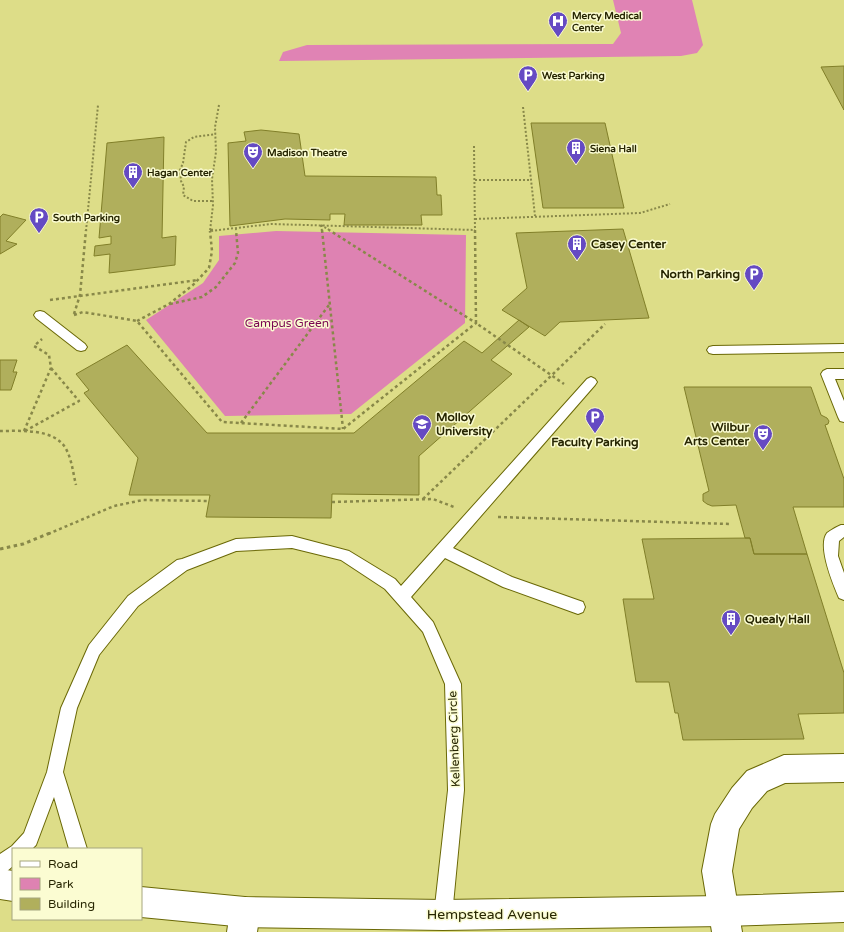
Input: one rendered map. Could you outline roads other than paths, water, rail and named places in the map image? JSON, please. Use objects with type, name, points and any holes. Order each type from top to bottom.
[{"type":"main road","points":[[726,922],[717,871],[725,824],[742,798],[757,781],[784,769],[844,768]]},
{"type":"main road","points":[[0,884],[12,886]]},
{"type":"main road","name":"Hempstead Avenue","points":[[142,902],[244,922],[443,914],[726,922],[844,907]]},
{"type":"lane","points":[[40,315],[81,347]]},
{"type":"lane","points":[[713,350],[844,348]]},
{"type":"lane","points":[[844,374],[828,374],[844,417]]},
{"type":"lane","points":[[401,597],[591,382]]},
{"type":"lane","points":[[844,530],[832,538],[832,556],[841,575],[844,593]]},
{"type":"lane","name":"Kellenberg Circle","points":[[78,848],[55,772],[69,708],[94,650],[133,601],[182,565],[236,545],[292,542],[344,555],[390,584],[428,627],[452,684],[456,790],[443,914]]},
{"type":"lane","points":[[443,550],[508,582],[578,607]]},
{"type":"lane","points":[[20,848],[30,839],[55,772]]},
{"type":"lane","points":[[0,866],[12,855]]},
{"type":"place","name":"Mercy Medical Center","points":[[558,38]]},
{"type":"place","name":"West Parking","points":[[528,92]]},
{"type":"place","name":"Siena Hall","points":[[576,165]]},
{"type":"place","name":"Madison Theatre","points":[[253,169]]},
{"type":"place","name":"Hagan Center","points":[[133,189]]},
{"type":"place","name":"South Parking","points":[[39,234]]},
{"type":"place","name":"Casey Center","points":[[577,261]]},
{"type":"place","name":"North Parking","points":[[754,291]]},
{"type":"place","name":"Faculty Parking","points":[[595,434]]},
{"type":"place","name":"Molloy University","points":[[422,441]]},
{"type":"place","name":"Wilbur Arts Center","points":[[763,451]]},
{"type":"place","name":"Quealy Hall","points":[[731,636]]},
{"type":"park label","name":"Campus Green","points":[[287,323]]}]
